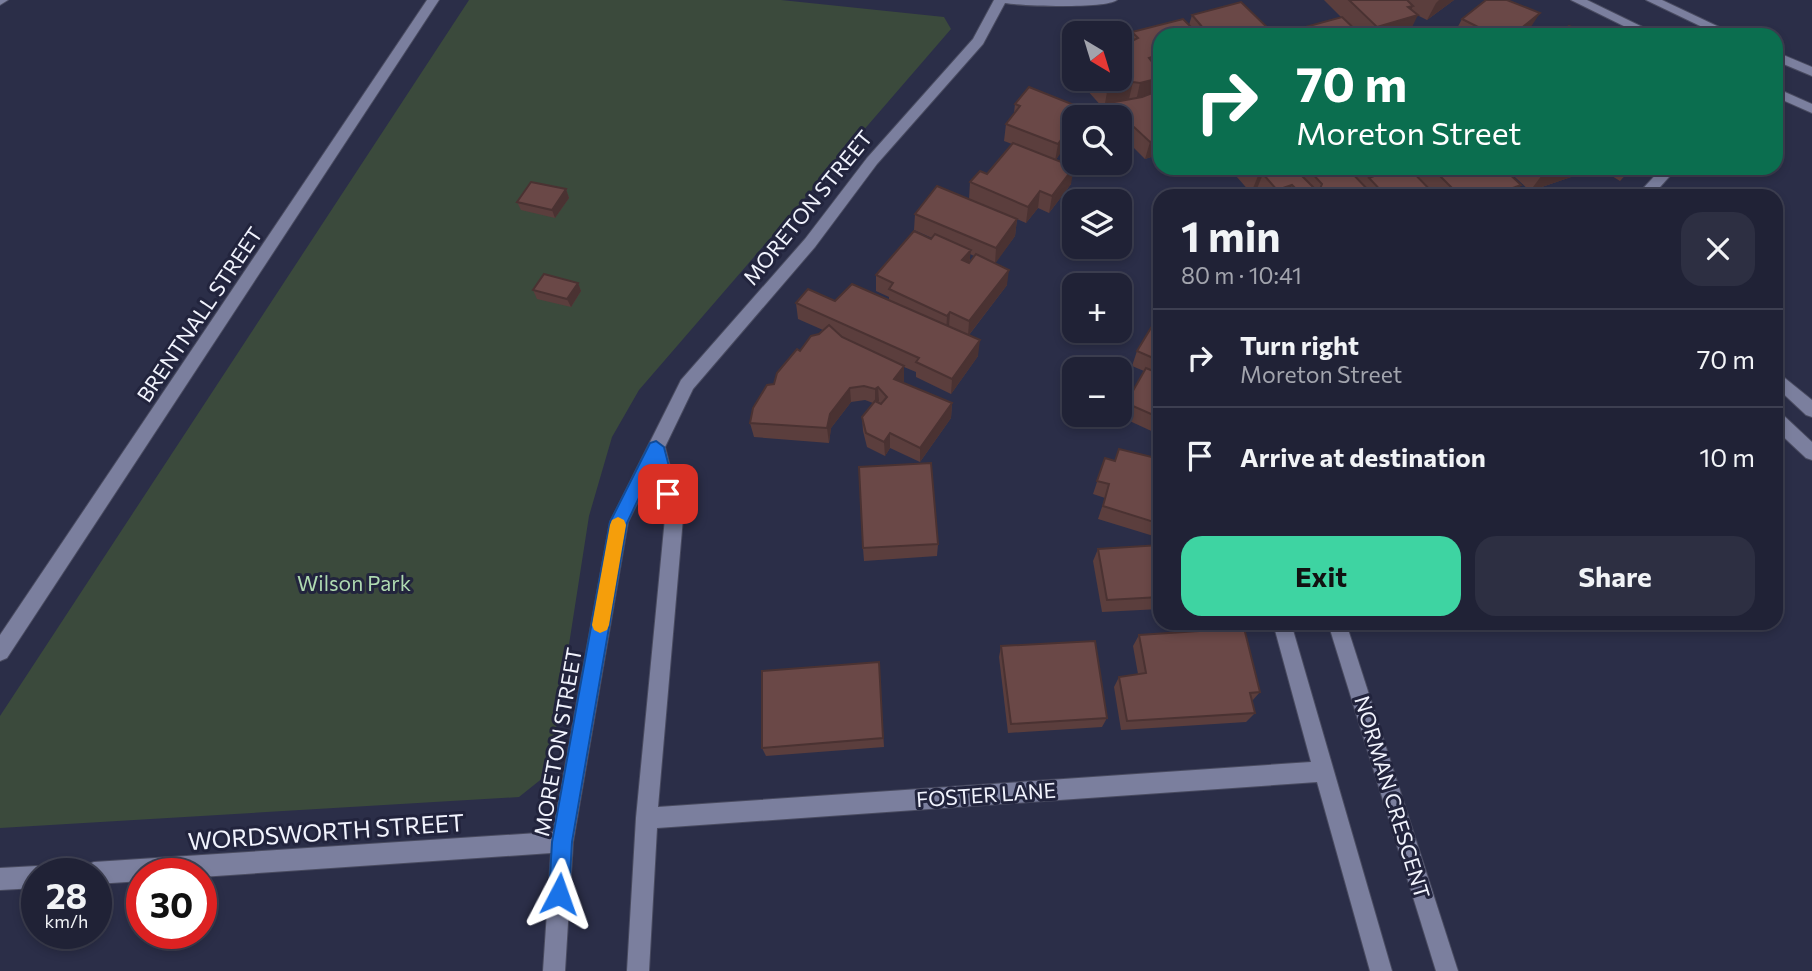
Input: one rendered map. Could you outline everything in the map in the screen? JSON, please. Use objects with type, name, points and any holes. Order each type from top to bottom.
[{"type":"street","name":"BRENTNALL STREET","points":[[0,652],[433,0]]},
{"type":"street","name":"MORETON STREET","points":[[554,971],[562,842],[619,522],[687,385],[810,243],[872,161],[972,48],[984,32],[1000,0]]},
{"type":"street","points":[[1010,0],[1111,0]]},
{"type":"street","points":[[1577,0],[1638,28]]},
{"type":"street","points":[[1652,0],[1714,28]]},
{"type":"street","points":[[1783,59],[1812,72]]},
{"type":"street","points":[[1783,95],[1812,109]]},
{"type":"street","points":[[1650,189],[1663,175]]},
{"type":"street","points":[[1783,383],[1812,410]]},
{"type":"street","points":[[1783,426],[1812,453]]},
{"type":"street","points":[[638,971],[647,818],[674,518],[656,447]]},
{"type":"street","points":[[1284,630],[1381,971]]},
{"type":"street","name":"NORMAN CRESCENT","points":[[1339,630],[1447,971]]},
{"type":"street","name":"FOSTER LANE","points":[[647,818],[1325,771]]},
{"type":"street","name":"WORDSWORTH STREET","points":[[112,872],[562,842]]},
{"type":"street","points":[[0,880],[21,878]]},
{"type":"green space","name":"Wilson Park","points":[[469,0],[781,0],[944,17],[951,29],[639,390],[612,437],[589,516],[549,773],[519,797],[0,828],[0,716]]},
{"type":"building","points":[[1349,0],[1407,0],[1413,6],[1408,7],[1418,15],[1377,27]]},
{"type":"building","points":[[1486,0],[1507,0],[1540,13],[1522,28],[1480,28],[1462,19]]},
{"type":"building","points":[[1241,2],[1268,28],[1203,28],[1192,15]]},
{"type":"building","points":[[1342,17],[1354,28],[1302,28]]},
{"type":"building","points":[[1183,19],[1192,28],[1153,28],[1153,58],[1149,58],[1153,63],[1153,80],[1140,83],[1132,82],[1132,41],[1138,38],[1132,32]]},
{"type":"building","points":[[1029,87],[1074,105],[1062,105],[1062,138],[1058,144],[1006,124],[1020,106],[1015,104]]},
{"type":"building","points":[[1153,93],[1153,141],[1150,142],[1132,127],[1132,105],[1109,103]]},
{"type":"building","points":[[1013,143],[1062,162],[1062,175],[1068,175],[1052,196],[1040,191],[1028,207],[970,182],[980,171],[987,174]]},
{"type":"building","points":[[1264,175],[1301,175],[1315,189],[1296,189],[1292,185],[1276,189]]},
{"type":"building","points":[[1314,175],[1354,175],[1367,189],[1320,189],[1322,184]]},
{"type":"building","points":[[1416,175],[1429,189],[1379,189],[1369,178]]},
{"type":"building","points":[[1439,175],[1510,175],[1521,185],[1510,189],[1453,189]]},
{"type":"building","points":[[531,182],[566,189],[552,210],[517,202]]},
{"type":"building","points":[[937,186],[1017,219],[996,248],[915,214]]},
{"type":"building","points":[[914,231],[931,239],[935,234],[971,250],[962,260],[969,263],[976,254],[1009,270],[969,321],[950,312],[947,316],[889,289],[893,283],[876,275]]},
{"type":"building","points":[[544,274],[578,283],[567,299],[533,290]]},
{"type":"building","points":[[852,284],[980,340],[952,379],[916,362],[919,358],[796,303],[808,289],[835,301]]},
{"type":"building","points":[[829,325],[842,337],[904,366],[894,379],[952,403],[920,448],[890,433],[884,442],[866,433],[862,417],[875,401],[881,404],[887,397],[878,387],[850,388],[830,414],[827,428],[750,423],[753,408],[767,385],[774,384],[777,373],[797,349],[800,351],[811,336],[819,334]]},
{"type":"building","points":[[1153,325],[1153,358],[1137,351]]},
{"type":"building","points":[[1146,368],[1153,371],[1153,415],[1132,406],[1132,392]]},
{"type":"building","points":[[1119,449],[1153,457],[1153,522],[1103,506],[1109,484],[1097,481],[1105,458],[1115,461]]},
{"type":"building","points":[[931,463],[938,544],[863,548],[859,467]]},
{"type":"building","points":[[1153,545],[1153,597],[1107,600],[1098,549]]},
{"type":"building","points":[[1244,630],[1260,692],[1250,693],[1255,713],[1127,721],[1119,677],[1146,673],[1139,635]]},
{"type":"building","points":[[1095,641],[1107,718],[1011,724],[1001,646]]},
{"type":"building","points":[[879,662],[883,738],[762,748],[762,671]]},
{"type":"slow traffic","points":[[600,625],[618,525]]},
{"type":"route","points":[[559,894],[562,842],[619,522],[656,447],[668,494]]}]
